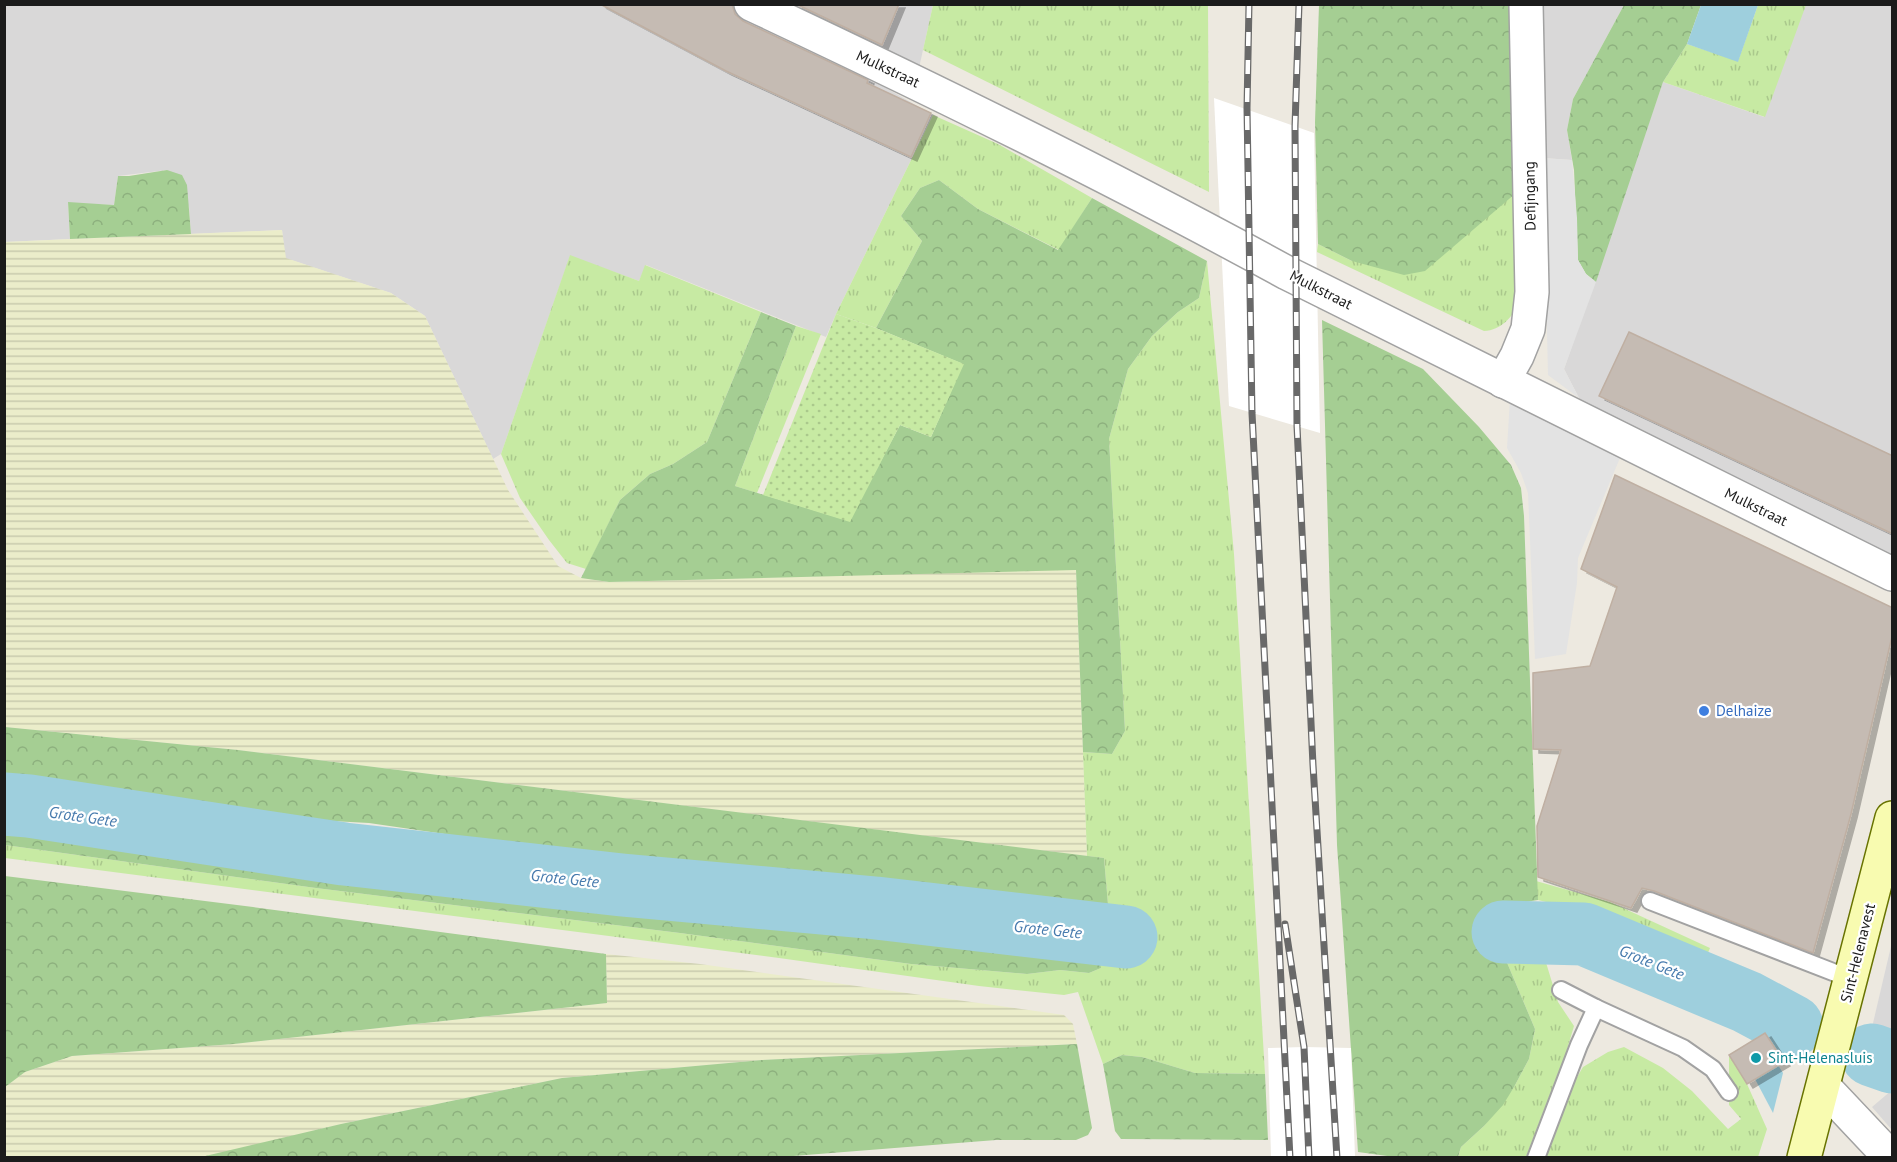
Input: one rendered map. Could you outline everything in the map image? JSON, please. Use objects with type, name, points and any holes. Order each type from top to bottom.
[{"type":"street","name":"Mulkstraat","points":[[751,4],[925,86],[1193,221],[1287,273],[1893,574]]},
{"type":"street","name":"Defijngang","points":[[1503,381],[1528,329],[1532,292],[1526,4]]},
{"type":"street","name":"Sint-Helenavest","points":[[1804,1158],[1893,818]]},
{"type":"street","points":[[1824,1087],[1891,1158]]},
{"type":"lane","points":[[1650,901],[1851,979]]},
{"type":"lane","points":[[1561,990],[1683,1048],[1713,1069],[1729,1092]]},
{"type":"lane","points":[[1536,1158],[1579,1045],[1596,1008]]},
{"type":"shaded area","points":[[4,5],[711,5],[841,62],[933,115],[826,337],[646,265],[639,281],[570,256],[501,454],[493,459],[425,316],[391,293],[285,258],[282,230],[191,234],[189,207],[167,170],[118,176],[114,205],[68,203],[70,239],[5,242]]},
{"type":"shaded area","points":[[783,5],[933,5],[919,68]]},
{"type":"shaded area","points":[[1539,5],[1624,5],[1573,99],[1567,130],[1572,160],[1543,158]]},
{"type":"shaded area","points":[[1804,5],[1892,5],[1892,558],[1593,411],[1579,398],[1564,369],[1663,82],[1764,117]]},
{"type":"shaded area","points":[[1543,158],[1572,160],[1578,260],[1586,274],[1596,282],[1564,369],[1579,398],[1548,375]]},
{"type":"shaded area","points":[[1510,399],[1620,458],[1578,558],[1577,583],[1566,654],[1535,659],[1528,493],[1521,473],[1507,448]]},
{"type":"shaded area","points":[[1892,942],[1892,1043],[1870,1036]]},
{"type":"shaded area","points":[[1892,1090],[1892,1130],[1872,1107]]},
{"type":"green space","points":[[933,5],[1208,5],[1209,192],[923,50]]},
{"type":"green space","points":[[1319,5],[1509,5],[1516,193],[1425,271],[1404,275],[1352,261],[1318,244],[1315,122]]},
{"type":"green space","points":[[1624,5],[1701,5],[1687,44],[1663,82],[1596,282],[1586,274],[1578,260],[1574,170],[1567,130],[1573,99]]},
{"type":"green space","points":[[1758,5],[1806,5],[1765,117],[1663,82],[1687,44],[1738,61]]},
{"type":"green space","points":[[933,115],[998,144],[1092,198],[1059,250],[978,209],[939,180],[920,188],[901,216],[922,241],[876,328],[836,314]]},
{"type":"green space","points":[[167,170],[182,175],[187,185],[191,234],[70,239],[68,202],[114,205],[118,176]]},
{"type":"green space","points":[[939,180],[978,209],[1058,250],[1092,198],[1207,261],[1199,298],[1178,312],[1152,336],[1128,369],[1109,439],[1125,731],[1112,754],[1083,752],[1076,570],[609,582],[581,578],[620,500],[650,474],[673,464],[707,442],[761,312],[796,326],[735,486],[849,521],[900,425],[931,437],[963,364],[876,328],[922,241],[901,216],[920,188]]},
{"type":"green space","points":[[1516,193],[1520,304],[1505,322],[1490,330],[1484,331],[1317,252],[1318,244],[1352,261]]},
{"type":"green space","points":[[282,230],[286,258],[391,293],[425,316],[508,490],[558,566],[581,578],[609,582],[1076,569],[1087,856],[238,750],[5,727],[4,242]]},
{"type":"green space","points":[[570,255],[639,281],[645,265],[761,312],[707,442],[673,464],[650,474],[620,500],[586,569],[567,563],[549,540],[520,498],[501,454]]},
{"type":"green space","points":[[1207,261],[1234,554],[1265,1074],[1195,1073],[1142,1057],[1122,1055],[1103,1064],[1078,992],[1064,995],[979,986],[5,858],[5,845],[316,888],[911,964],[1027,974],[1060,970],[1089,973],[1101,968],[1100,958],[1116,959],[1133,948],[1132,928],[1109,916],[1104,858],[1087,856],[1083,752],[1112,754],[1125,731],[1109,439],[1128,369],[1152,336],[1178,312],[1199,298]]},
{"type":"green space","points":[[836,314],[964,364],[931,437],[900,425],[850,522],[763,495]]},
{"type":"green space","points":[[1322,320],[1423,369],[1479,427],[1511,465],[1521,488],[1524,516],[1538,900],[1489,908],[1503,953],[1535,1029],[1529,1059],[1514,1087],[1503,1105],[1461,1147],[1458,1157],[1402,1158],[1358,1152],[1337,845]]},
{"type":"green space","points":[[796,326],[821,334],[757,493],[735,486]]},
{"type":"green space","points":[[5,727],[238,750],[1104,858],[1109,916],[1091,918],[947,905],[793,885],[369,823],[258,817],[92,793],[5,784]]},
{"type":"green space","points":[[5,831],[485,882],[945,941],[1065,951],[1093,951],[1100,958],[1101,968],[1089,973],[1060,970],[1027,974],[911,964],[316,888],[5,845]]},
{"type":"green space","points":[[5,876],[606,954],[607,1003],[234,1044],[72,1056],[25,1072],[5,1087]]},
{"type":"green space","points":[[1536,881],[1610,902],[1710,948],[1701,969],[1660,948],[1611,918],[1538,900]]},
{"type":"green space","points":[[1503,953],[1544,956],[1558,1002],[1574,1026],[1526,1157],[1458,1158],[1461,1147],[1484,1126],[1514,1087],[1529,1059],[1535,1029]]},
{"type":"green space","points":[[606,954],[700,964],[1064,1015],[1073,1024],[1077,1044],[762,1060],[562,1078],[341,1124],[201,1158],[5,1157],[4,1087],[25,1072],[72,1056],[234,1044],[607,1003]]},
{"type":"green space","points":[[1077,1044],[1092,1128],[1088,1135],[1076,1140],[996,1140],[768,1158],[201,1157],[341,1124],[562,1078],[762,1060]]},
{"type":"green space","points":[[1624,1047],[1663,1068],[1692,1091],[1728,1129],[1741,1119],[1729,1105],[1729,1055],[1747,1084],[1767,1129],[1758,1157],[1542,1158],[1573,1084],[1583,1067],[1608,1052]]},
{"type":"green space","points":[[1122,1055],[1142,1057],[1195,1073],[1265,1074],[1268,1140],[1121,1139],[1115,1131],[1103,1064]]},
{"type":"water","points":[[1701,5],[1758,5],[1738,62],[1687,44]]},
{"type":"water","points":[[1778,1065],[1783,1073],[1773,1113],[1755,1079]]},
{"type":"pier","points":[[1214,98],[1314,133],[1320,433],[1229,406]]},
{"type":"pier","points":[[1268,1048],[1351,1048],[1355,1157],[1271,1157]]},
{"type":"building","points":[[600,4],[732,4],[735,14],[743,21],[868,80],[867,83],[931,113],[911,157],[726,71]]},
{"type":"building","points":[[796,4],[899,4],[882,45]]},
{"type":"building","points":[[1629,332],[1893,456],[1893,534],[1599,396]]},
{"type":"building","name":"Delhaize","points":[[1615,475],[1893,608],[1893,632],[1851,814],[1813,953],[1654,891],[1642,888],[1631,908],[1538,877],[1537,826],[1561,750],[1533,749],[1533,673],[1590,666],[1617,587],[1581,569]]},
{"type":"building","name":"Sint-Helenasluis","points":[[1765,1033],[1784,1062],[1747,1084],[1729,1055]]},
{"type":"waterway","name":"Grote Gete","points":[[4,804],[344,854],[622,885],[876,908],[1126,937]]},
{"type":"waterway","name":"Grote Gete","points":[[1503,932],[1584,934],[1747,1002],[1792,1026]]},
{"type":"waterway","name":"Grote Gete","points":[[1872,1055],[1892,1062]]},
{"type":"railway","points":[[1249,4],[1247,108],[1252,413],[1290,1158]]},
{"type":"railway","points":[[1299,4],[1295,126],[1297,426],[1313,765],[1337,1158]]},
{"type":"railway","points":[[1285,924],[1304,1047],[1309,1158]]},
{"type":"place","name":"Delhaize","points":[[1704,711]]},
{"type":"place","name":"Sint-Helenasluis","points":[[1756,1058]]}]
